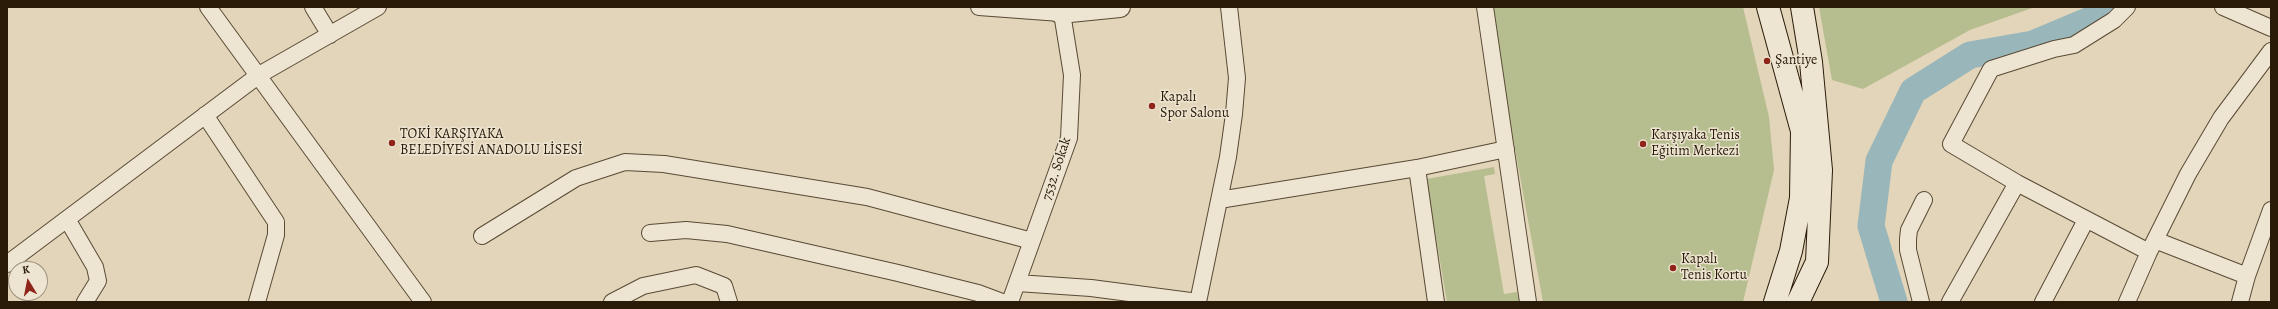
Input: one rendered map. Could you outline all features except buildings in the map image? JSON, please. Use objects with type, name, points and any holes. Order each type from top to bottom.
[{"type":"main road","points":[[1768,7],[1802,131],[1801,198],[1792,251],[1775,302]]},
{"type":"main road","points":[[1798,302],[1817,262],[1821,170],[1812,62],[1802,7]]},
{"type":"street","points":[[208,7],[423,302]]},
{"type":"street","points":[[312,7],[330,35]]},
{"type":"street","points":[[7,264],[259,75],[378,7]]},
{"type":"street","points":[[979,7],[1060,9],[1120,7]]},
{"type":"street","points":[[1017,283],[1068,286],[1198,302],[1228,157],[1237,78],[1229,7]]},
{"type":"street","points":[[1485,7],[1528,302]]},
{"type":"street","points":[[2127,7],[2114,20],[2074,45],[2054,49],[1991,69],[1951,144],[2017,183],[2086,220],[2152,246],[2247,276]]},
{"type":"street","points":[[2223,7],[2271,28]]},
{"type":"street","name":"7532. Sokak","points":[[1010,302],[1069,138],[1072,75],[1060,9]]},
{"type":"street","points":[[2127,302],[2152,246],[2188,174],[2220,118],[2271,51]]},
{"type":"street","points":[[206,115],[276,222],[276,235],[257,302]]},
{"type":"street","points":[[1219,200],[1417,168],[1506,149]]},
{"type":"street","points":[[482,236],[576,178],[625,162],[664,164],[867,197],[1032,241]]},
{"type":"street","points":[[1417,168],[1436,302]]},
{"type":"street","points":[[1950,302],[2017,183]]},
{"type":"street","points":[[1921,302],[1908,250],[1908,230],[1924,200]]},
{"type":"street","points":[[2240,302],[2247,276],[2271,210]]},
{"type":"street","points":[[67,219],[95,267],[98,281],[85,302]]},
{"type":"street","points":[[2043,302],[2086,220]]},
{"type":"street","points":[[650,233],[686,230],[727,234],[898,273],[978,293],[1002,302]]},
{"type":"street","points":[[612,302],[643,286],[696,275],[724,286],[729,302]]},
{"type":"green space","name":"Karşıyaka Tenis Eğitim Merkezi","points":[[1489,7],[1743,7],[1769,117],[1774,170],[1743,302],[1543,302]]},
{"type":"green space","points":[[1819,7],[2035,7],[1970,30],[1863,89],[1832,80]]},
{"type":"green space","points":[[1494,167],[1495,174],[1484,176],[1504,294],[1517,292],[1519,302],[1447,302],[1426,179]]},
{"type":"waterway","points":[[1894,302],[1871,226],[1879,161],[1913,91],[1970,55],[2033,44],[2090,20],[2105,7]]},
{"type":"place","name":"Şantiye","points":[[1767,61]]},
{"type":"place","name":"Kapalı Spor Salonu","points":[[1152,106]]},
{"type":"place","name":"TOKİ KARŞIYAKA BELEDİYESİ ANADOLU LİSESİ","points":[[392,143]]},
{"type":"place","name":"Karşıyaka Tenis Eğitim Merkezi","points":[[1643,144]]},
{"type":"place","name":"Kapalı Tenis Kortu","points":[[1673,268]]}]
